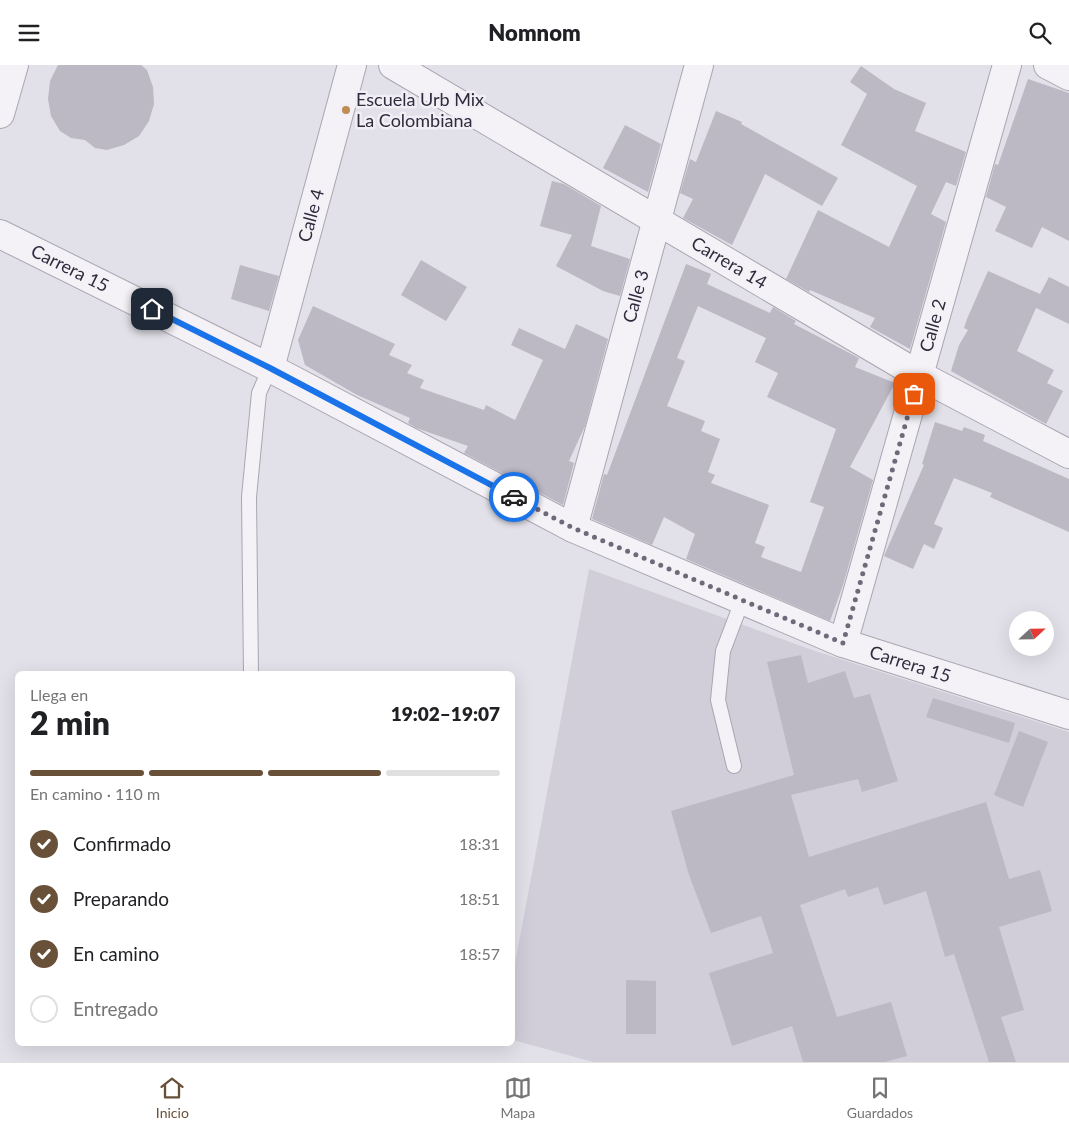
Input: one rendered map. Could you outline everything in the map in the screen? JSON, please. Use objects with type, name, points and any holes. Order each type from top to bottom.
[{"type":"street","points":[[0,114],[14,65]]},
{"type":"street","name":"Calle 4","points":[[270,368],[352,65]]},
{"type":"street","name":"Carrera 14","points":[[393,65],[658,219],[919,375],[1069,454]]},
{"type":"street","name":"Calle 3","points":[[573,528],[700,65]]},
{"type":"street","name":"Calle 2","points":[[843,643],[1006,65]]},
{"type":"street","points":[[1048,65],[1069,76]]},
{"type":"street","name":"Carrera 15","points":[[0,234],[270,368],[573,528],[843,643],[1069,715]]},
{"type":"lane","points":[[252,671],[249,497],[259,393],[270,368]]},
{"type":"lane","points":[[734,766],[718,700],[723,651],[742,601]]},
{"type":"shaded area","points":[[589,569],[815,651],[1069,732],[1069,1062],[593,1062],[515,1041],[515,963]]},
{"type":"building","points":[[58,65],[141,65],[147,70],[153,87],[154,104],[149,121],[139,136],[124,145],[107,150],[95,148],[85,140],[71,138],[60,131],[51,116],[48,99],[50,81]]},
{"type":"building","points":[[861,66],[894,89],[926,103],[915,131],[966,152],[956,186],[946,182],[931,214],[946,222],[910,349],[870,327],[875,318],[810,290],[809,292],[786,279],[818,210],[889,247],[917,186],[841,145],[867,94],[850,82]]},
{"type":"building","points":[[1028,79],[1069,93],[1069,241],[1042,227],[1032,248],[995,231],[1006,207],[986,197],[995,164],[998,165]]},
{"type":"building","points":[[716,111],[742,122],[741,124],[838,178],[822,206],[765,174],[732,245],[683,218],[693,199],[680,193],[690,159],[696,162]]},
{"type":"building","points":[[625,125],[661,144],[648,192],[603,168]]},
{"type":"building","points":[[552,181],[564,184],[601,206],[591,246],[630,259],[620,296],[603,291],[556,266],[572,235],[540,226]]},
{"type":"building","points":[[421,260],[467,287],[446,321],[401,295]]},
{"type":"building","points":[[686,264],[711,274],[707,284],[770,313],[773,307],[796,321],[794,324],[859,358],[855,367],[895,383],[850,467],[873,480],[843,585],[830,621],[686,559],[695,534],[664,517],[652,545],[592,519],[604,474],[607,475]],"holes":[[[698,306],[766,338],[755,362],[778,373],[767,397],[836,429],[810,502],[824,507],[801,572],[761,557],[765,547],[755,543],[769,505],[711,483],[715,475],[708,472],[720,439],[701,431],[705,421],[667,406],[685,361],[677,358]]]},
{"type":"building","points":[[240,265],[279,276],[269,311],[231,299]]},
{"type":"building","points":[[988,271],[1040,294],[1049,277],[1069,287],[1069,324],[1036,308],[1017,351],[1054,370],[1047,383],[1063,391],[1046,424],[951,371],[959,345],[968,330],[964,328],[967,319]]},
{"type":"building","points":[[313,306],[395,344],[389,355],[412,365],[407,373],[424,380],[420,388],[484,410],[486,405],[515,420],[543,360],[511,345],[519,328],[565,349],[576,324],[608,339],[585,426],[569,461],[574,463],[563,505],[464,453],[468,446],[416,428],[408,423],[410,418],[357,395],[305,365],[298,340]]},
{"type":"building","points":[[935,422],[962,431],[964,427],[985,435],[983,441],[1069,479],[1069,532],[990,497],[992,493],[954,478],[934,524],[943,528],[934,549],[924,544],[913,569],[884,556],[924,465],[922,464]]},
{"type":"building","points":[[801,655],[808,683],[845,671],[854,698],[870,694],[898,781],[862,792],[858,779],[791,795],[809,857],[986,802],[1009,879],[1040,870],[1052,911],[999,927],[1024,1010],[1001,1017],[1016,1062],[989,1062],[954,954],[945,957],[926,891],[884,905],[878,887],[848,897],[845,889],[800,905],[837,1017],[891,1002],[907,1056],[885,1062],[803,1062],[792,1026],[732,1046],[709,973],[773,953],[761,916],[711,933],[689,875],[671,811],[794,775],[767,662]]},
{"type":"building","points":[[933,698],[1015,723],[1009,743],[926,717]]},
{"type":"building","points":[[1019,731],[1048,742],[1023,807],[994,795]]},
{"type":"building","points":[[626,980],[656,981],[656,1034],[626,1034]]},
{"type":"way so far","points":[[514,497],[573,528],[843,643],[914,394]]},
{"type":"place","name":"Escuela Urb Mix La Colombiana","points":[[346,110]]},
{"type":"route","points":[[152,309],[270,368],[514,497]]}]
